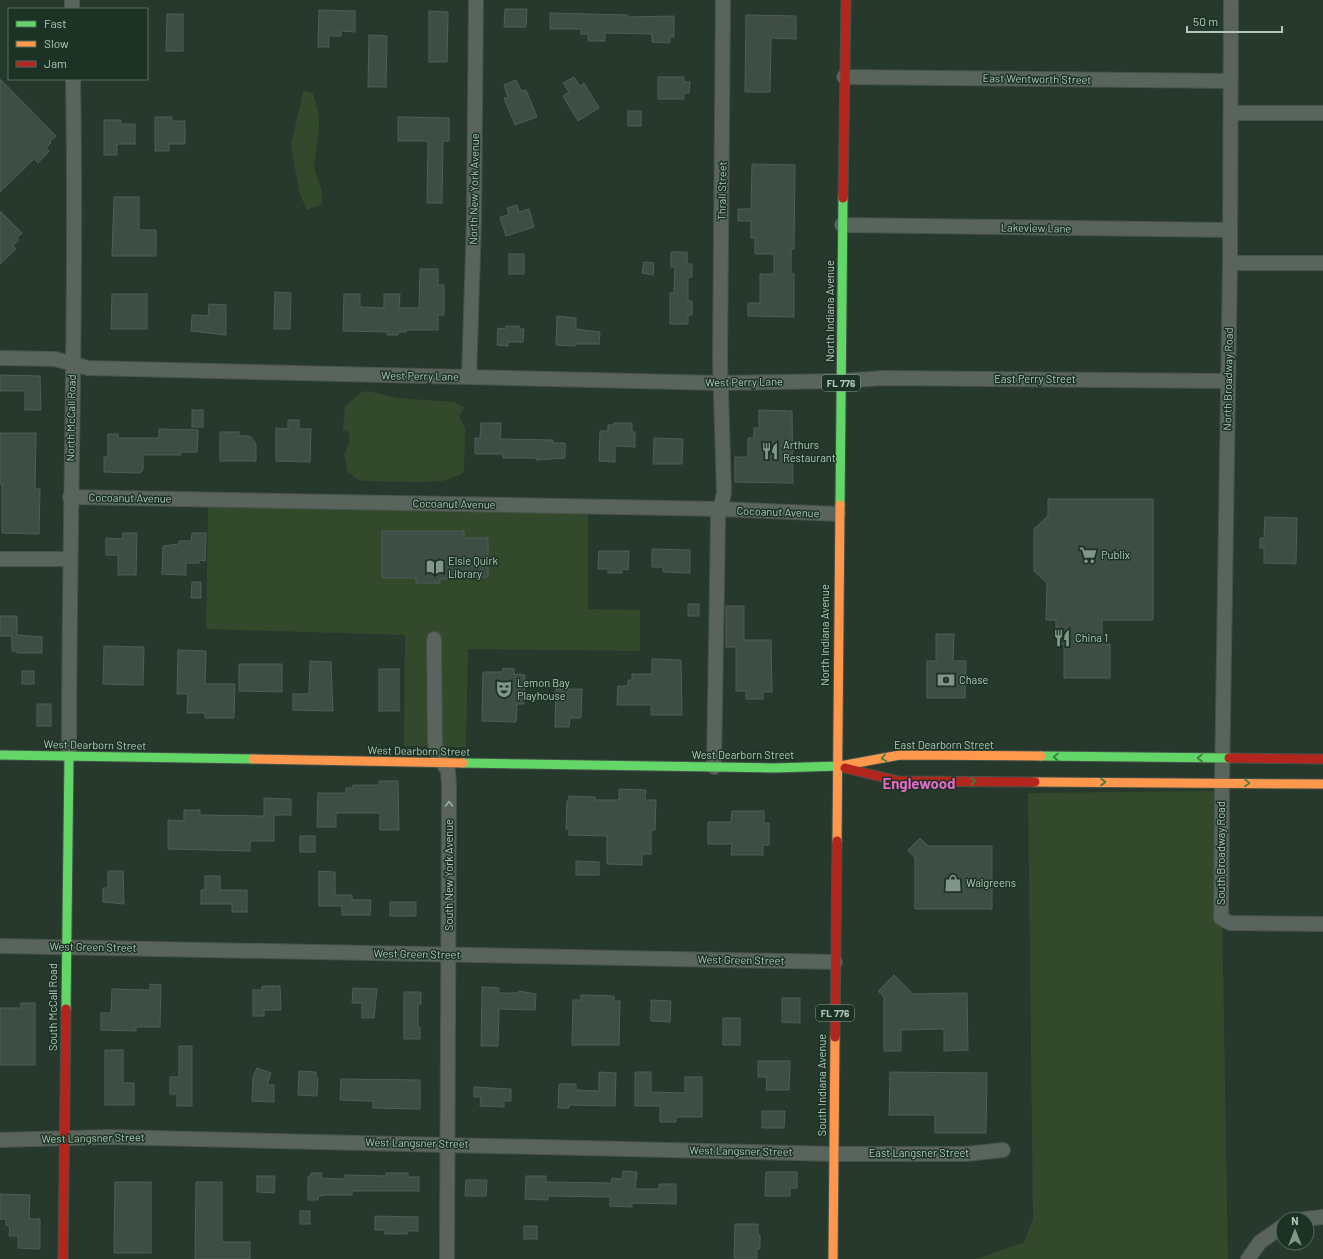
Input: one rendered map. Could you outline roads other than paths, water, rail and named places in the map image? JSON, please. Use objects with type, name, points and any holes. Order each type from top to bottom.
[{"type":"main road","name":"North Indiana Avenue","points":[[837,766],[838,514],[846,0]]},
{"type":"main road","name":"West Dearborn Street","points":[[0,755],[774,768],[837,766]]},
{"type":"main road","name":"East Dearborn Street","points":[[837,766],[900,755],[1323,759]]},
{"type":"main road","name":"South McCall Road","points":[[63,1259],[69,756]]},
{"type":"main road","points":[[837,766],[899,781],[1222,782],[1323,784]]},
{"type":"main road","name":"South Indiana Avenue","points":[[833,1259],[837,766]]},
{"type":"street","name":"North New York Avenue","points":[[469,377],[474,212],[476,0]]},
{"type":"street","name":"Thrall Street","points":[[714,767],[718,518],[724,494],[720,382],[723,0]]},
{"type":"street","name":"North Broadway Road","points":[[1222,758],[1230,263],[1231,0]]},
{"type":"street","name":"East Wentworth Street","points":[[844,77],[1230,81]]},
{"type":"street","name":"North McCall Road","points":[[69,756],[69,559],[74,192],[73,80]]},
{"type":"street","points":[[1231,113],[1323,113]]},
{"type":"street","name":"Lakeview Lane","points":[[842,225],[1229,230]]},
{"type":"street","points":[[1230,263],[1323,263]]},
{"type":"street","name":"West Perry Lane","points":[[0,358],[54,359],[88,368],[720,382],[841,381]]},
{"type":"street","name":"East Perry Street","points":[[841,381],[883,378],[1228,381]]},
{"type":"street","name":"Cocoanut Avenue","points":[[70,497],[721,509],[838,514]]},
{"type":"street","points":[[0,559],[69,559]]},
{"type":"street","name":"South New York Avenue","points":[[434,639],[435,743],[436,751],[448,771],[449,785],[447,1259]]},
{"type":"street","name":"South Broadway Road","points":[[1222,758],[1221,918],[1230,923],[1323,924]]},
{"type":"street","name":"West Green Street","points":[[0,946],[835,962]]},
{"type":"street","name":"West Langsner Street","points":[[0,1140],[64,1137],[117,1137],[834,1154]]},
{"type":"street","name":"East Langsner Street","points":[[834,1154],[966,1154],[1003,1150]]},
{"type":"street","points":[[1248,1259],[1263,1239],[1275,1231]]},
{"type":"place","name":"Arthurs Restaurant","points":[[770,451]]},
{"type":"place","name":"Publix","points":[[1088,555]]},
{"type":"place","name":"Elsie Quirk Library","points":[[435,567]]},
{"type":"place","name":"China 1","points":[[1062,638]]},
{"type":"place","name":"Chase","points":[[946,680]]},
{"type":"place","name":"Lemon Bay Playhouse","points":[[504,689]]},
{"type":"place","name":"Walgreens","points":[[953,883]]},
{"type":"district","name":"Englewood","points":[[919,784]]}]
